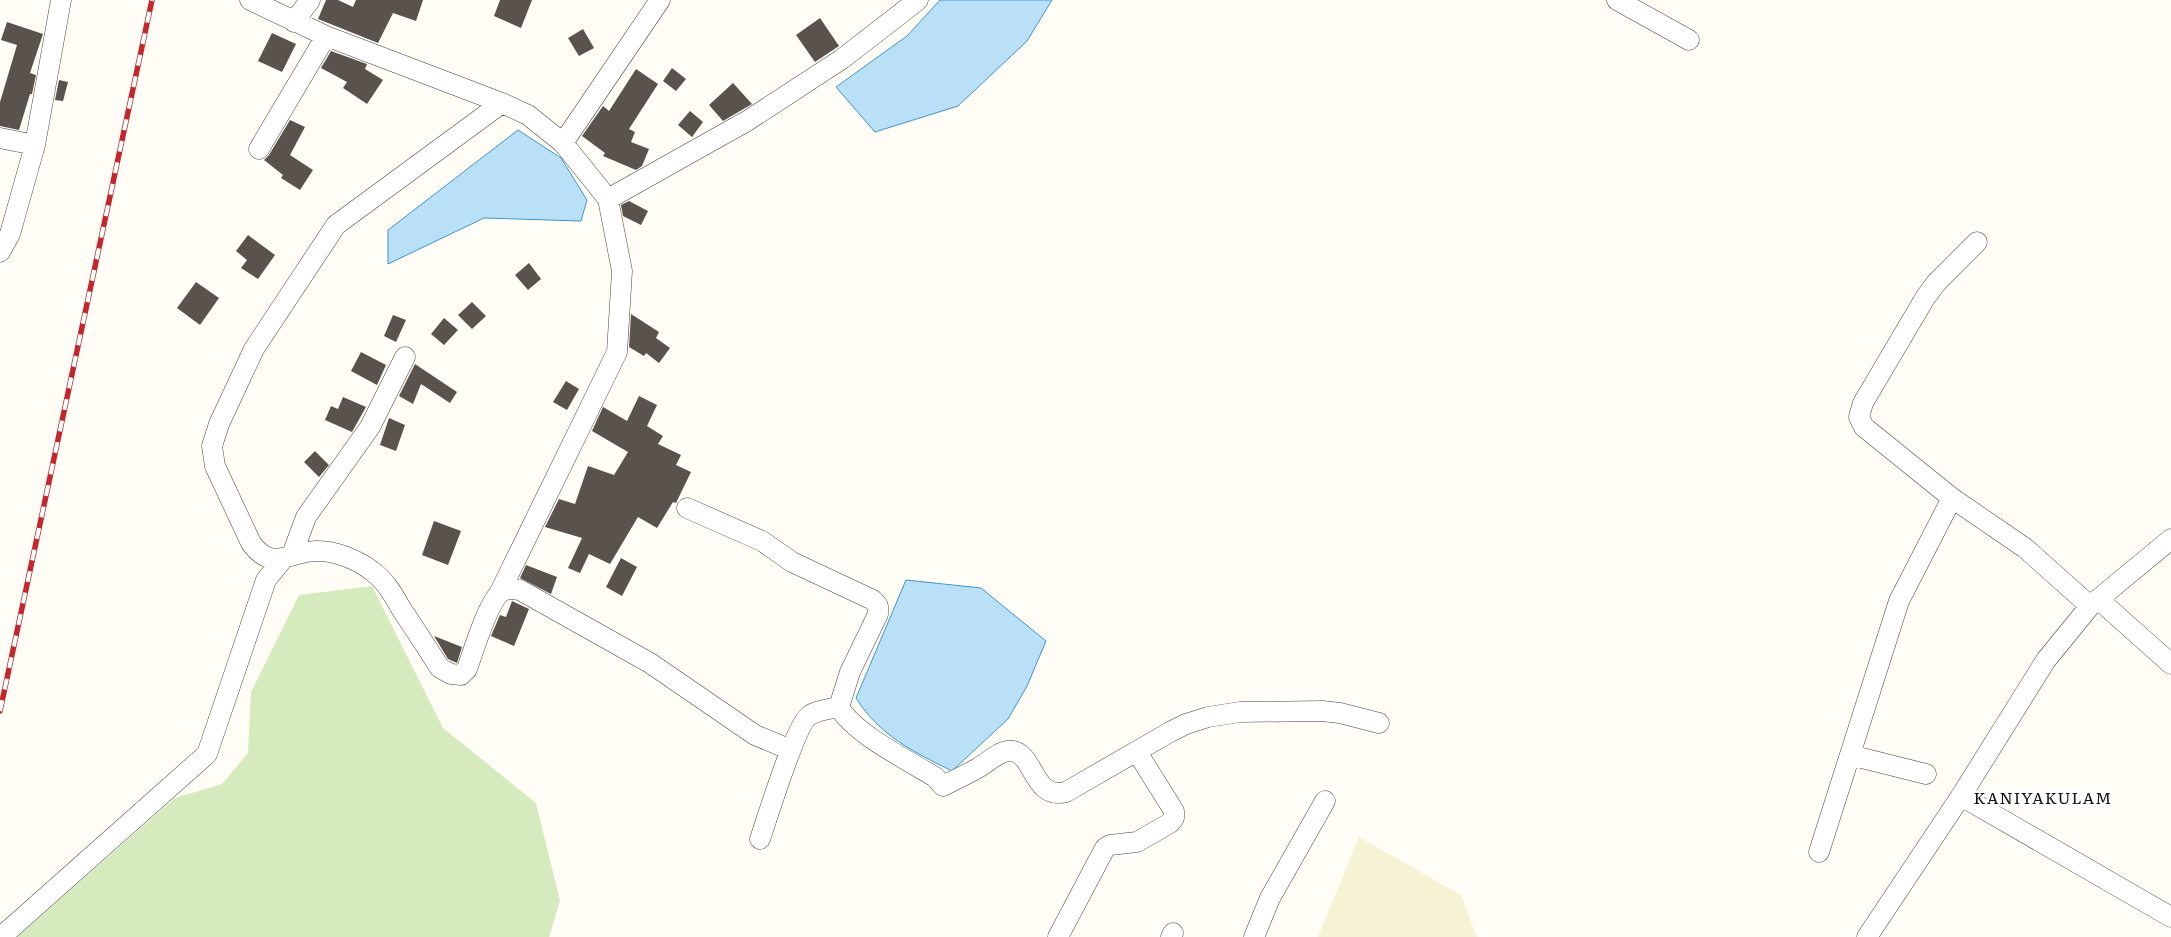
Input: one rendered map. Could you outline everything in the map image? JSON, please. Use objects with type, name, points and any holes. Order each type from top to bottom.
[{"type":"street","points":[[0,252],[10,234],[35,146],[61,0]]},
{"type":"street","points":[[250,0],[326,36],[502,104],[528,115],[563,144],[608,199],[622,271],[617,352],[499,594],[491,604],[467,669],[461,675],[451,674],[440,668],[385,583],[373,571],[356,561],[330,551],[315,551],[287,557],[268,558],[259,554],[251,543],[215,466],[212,446],[219,424],[254,349],[336,225],[502,104]]},
{"type":"street","points":[[294,22],[310,0]]},
{"type":"street","points":[[563,144],[660,0]]},
{"type":"street","points":[[608,199],[747,121],[842,59],[918,0]]},
{"type":"street","points":[[1617,0],[1689,40]]},
{"type":"street","points":[[259,149],[326,36]]},
{"type":"street","points":[[0,138],[35,146]]},
{"type":"street","points":[[1977,242],[1936,283],[1925,298],[1863,403],[1859,413],[1860,421],[1864,427],[1952,498],[2025,548],[2171,664]]},
{"type":"street","points":[[1,937],[207,754],[266,580],[287,557],[306,517],[370,427],[405,356]]},
{"type":"street","points":[[1819,852],[1899,601],[1952,498]]},
{"type":"street","points":[[687,508],[762,541],[792,562],[876,603],[878,614],[850,672],[839,706]]},
{"type":"street","points":[[1867,937],[1961,796],[2046,660],[2094,602],[2171,539]]},
{"type":"street","points":[[499,594],[507,589],[520,590],[650,663],[755,735],[791,750]]},
{"type":"street","points":[[760,839],[791,750],[808,716],[839,706]]},
{"type":"street","points":[[839,706],[848,718],[865,733],[935,777],[943,786],[979,768],[1004,752],[1011,751],[1022,756],[1044,788],[1057,794],[1066,792],[1186,724],[1218,715],[1240,712],[1322,711],[1340,713],[1379,723]]},
{"type":"street","points":[[1058,937],[1105,848],[1110,845],[1137,842],[1170,823],[1174,818],[1174,811],[1137,752]]},
{"type":"street","points":[[1850,754],[1926,774]]},
{"type":"street","points":[[1961,796],[2171,917]]},
{"type":"street","points":[[1254,937],[1270,898],[1325,801]]},
{"type":"shaded area","points":[[1359,837],[1461,895],[1477,937],[1318,937]]},
{"type":"green space","points":[[372,586],[443,728],[536,803],[560,901],[549,937],[17,937],[175,798],[222,784],[248,753],[251,692],[299,595]]},
{"type":"water","points":[[940,0],[1052,0],[1027,41],[958,106],[875,132],[836,87],[907,36]]},
{"type":"water","points":[[518,130],[561,158],[587,200],[581,221],[484,218],[388,264],[388,230]]},
{"type":"water","points":[[906,580],[981,588],[1046,641],[1027,686],[1008,719],[952,771],[911,750],[887,733],[865,711],[856,698]]},
{"type":"building","points":[[326,0],[338,0],[353,7],[356,0],[423,0],[416,21],[393,13],[378,43],[318,19]]},
{"type":"building","points":[[500,0],[532,0],[521,28],[494,16]]},
{"type":"building","points":[[820,18],[839,46],[815,62],[796,35]]},
{"type":"building","points":[[7,22],[43,34],[30,73],[36,75],[32,94],[30,94],[19,130],[0,126],[0,102],[17,45],[1,40]]},
{"type":"building","points":[[583,29],[594,48],[579,56],[568,38]]},
{"type":"building","points":[[272,33],[296,44],[282,72],[258,61]]},
{"type":"building","points":[[331,51],[367,64],[365,69],[383,80],[367,104],[343,88],[347,82],[321,68]]},
{"type":"building","points":[[672,68],[686,79],[676,91],[663,81]]},
{"type":"building","points":[[636,69],[658,84],[629,129],[635,132],[631,142],[649,149],[642,166],[636,170],[603,156],[605,153],[582,136],[603,106],[609,111]]},
{"type":"building","points":[[59,80],[68,82],[63,101],[55,100]]},
{"type":"building","points":[[733,83],[752,104],[723,121],[709,105]]},
{"type":"building","points":[[690,111],[703,122],[692,137],[678,125]]},
{"type":"building","points":[[290,120],[305,127],[290,155],[313,170],[300,190],[281,178],[283,175],[264,160]]},
{"type":"building","points":[[629,201],[648,211],[641,225],[623,216],[621,205]]},
{"type":"building","points":[[248,235],[275,255],[258,279],[241,268],[247,260],[236,251]]},
{"type":"building","points":[[529,263],[541,279],[528,290],[515,275]]},
{"type":"building","points":[[196,282],[219,298],[200,325],[177,308]]},
{"type":"building","points":[[472,302],[486,316],[472,329],[458,315]]},
{"type":"building","points":[[631,314],[659,332],[656,338],[670,348],[659,363],[646,353],[644,356],[629,347]]},
{"type":"building","points":[[393,315],[406,320],[396,342],[384,336]]},
{"type":"building","points":[[444,318],[458,330],[444,345],[431,334]]},
{"type":"building","points":[[361,352],[386,365],[377,385],[351,371]]},
{"type":"building","points":[[415,364],[457,392],[450,403],[421,384],[413,404],[399,396]]},
{"type":"building","points":[[566,381],[579,389],[567,410],[553,402]]},
{"type":"building","points":[[639,396],[657,405],[647,426],[663,436],[658,444],[681,455],[676,465],[691,472],[676,503],[673,502],[657,528],[638,517],[610,564],[589,554],[580,573],[568,568],[582,538],[545,527],[559,499],[575,504],[588,466],[614,475],[628,452],[592,431],[603,407],[627,421]]},
{"type":"building","points":[[343,397],[366,407],[352,432],[325,420],[331,406],[338,409]]},
{"type":"building","points":[[389,418],[405,425],[396,451],[380,445]]},
{"type":"building","points":[[315,451],[329,465],[319,477],[304,462]]},
{"type":"building","points":[[434,521],[461,531],[448,565],[422,555]]},
{"type":"building","points":[[621,558],[637,567],[622,596],[606,587]]},
{"type":"building","points":[[526,565],[557,577],[551,594],[520,578]]},
{"type":"building","points":[[512,601],[529,609],[514,646],[491,636],[500,615],[506,617]]},
{"type":"building","points":[[434,636],[462,647],[457,663],[448,659]]},
{"type":"railway","points":[[0,711],[152,0]]},
{"type":"district","name":"KANIYAKULAM","points":[[2043,797]]}]
